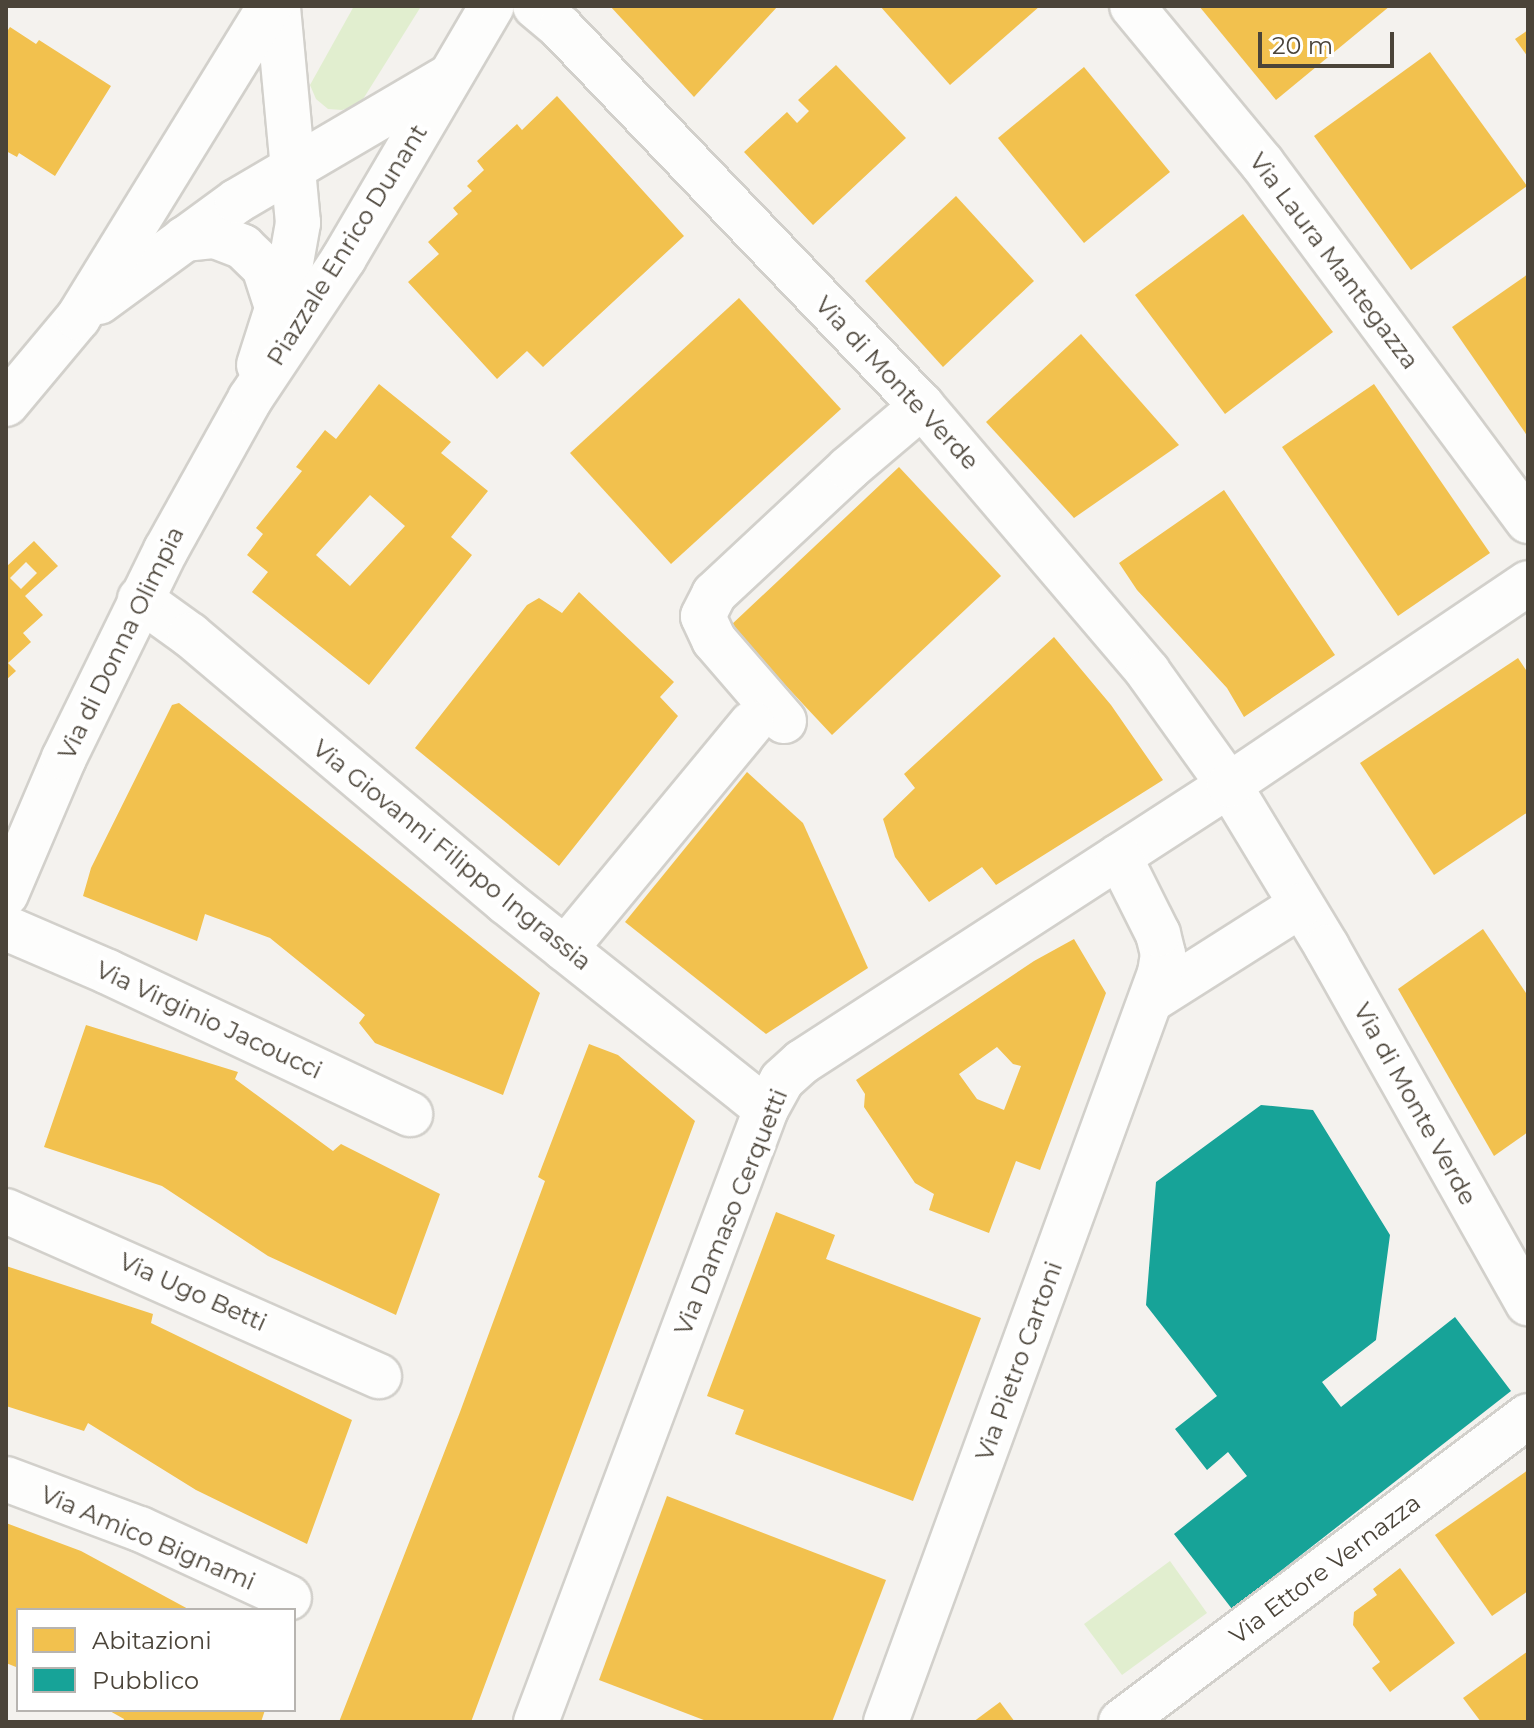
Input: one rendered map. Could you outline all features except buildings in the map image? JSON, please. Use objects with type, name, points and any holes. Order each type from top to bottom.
[{"type":"street","points":[[6,404],[78,318],[270,6]]},
{"type":"street","name":"Piazzale Enrico Dunant","points":[[250,399],[295,245],[297,201],[278,6]]},
{"type":"street","name":"Piazzale Enrico Dunant","points":[[250,399],[344,258],[492,6]]},
{"type":"street","name":"Via di Monte Verde","points":[[535,6],[561,28],[922,406],[1123,640],[1229,785],[1528,1303]]},
{"type":"street","name":"Via Laura Mantegazza","points":[[1132,6],[1262,163],[1528,521]]},
{"type":"street","points":[[78,318],[184,239],[293,167],[449,77]]},
{"type":"street","points":[[184,239],[215,236],[243,247],[264,267],[276,304]]},
{"type":"street","name":"Via di Donna Olimpia","points":[[6,894],[64,758],[140,599],[250,399]]},
{"type":"street","points":[[565,949],[768,722],[714,640],[703,616],[714,594],[849,468],[922,406]]},
{"type":"street","name":"Via Damaso Cerquetti","points":[[536,1722],[766,1109],[782,1080],[802,1062],[1229,785],[1528,583]]},
{"type":"street","name":"Via Giovanni Filippo Ingrassia","points":[[140,599],[190,635],[356,778],[766,1109]]},
{"type":"street","name":"Via Pietro Cartoni","points":[[886,1722],[1153,999],[1163,954],[1158,934],[1119,856]]},
{"type":"street","points":[[1153,999],[1301,905]]},
{"type":"street","name":"Via Virginio Jacoucci","points":[[6,928],[108,972],[410,1114]]},
{"type":"street","name":"Via Ugo Betti","points":[[6,1211],[379,1376]]},
{"type":"street","name":"Via Ettore Vernazza","points":[[1121,1722],[1528,1416]]},
{"type":"street","name":"Via Amico Bignami","points":[[6,1479],[140,1529],[289,1598]]},
{"type":"green space","points":[[354,6],[420,8],[360,104],[342,110],[328,109],[316,99],[310,85]]},
{"type":"green space","points":[[1170,1561],[1207,1613],[1122,1675],[1084,1624]]}]
